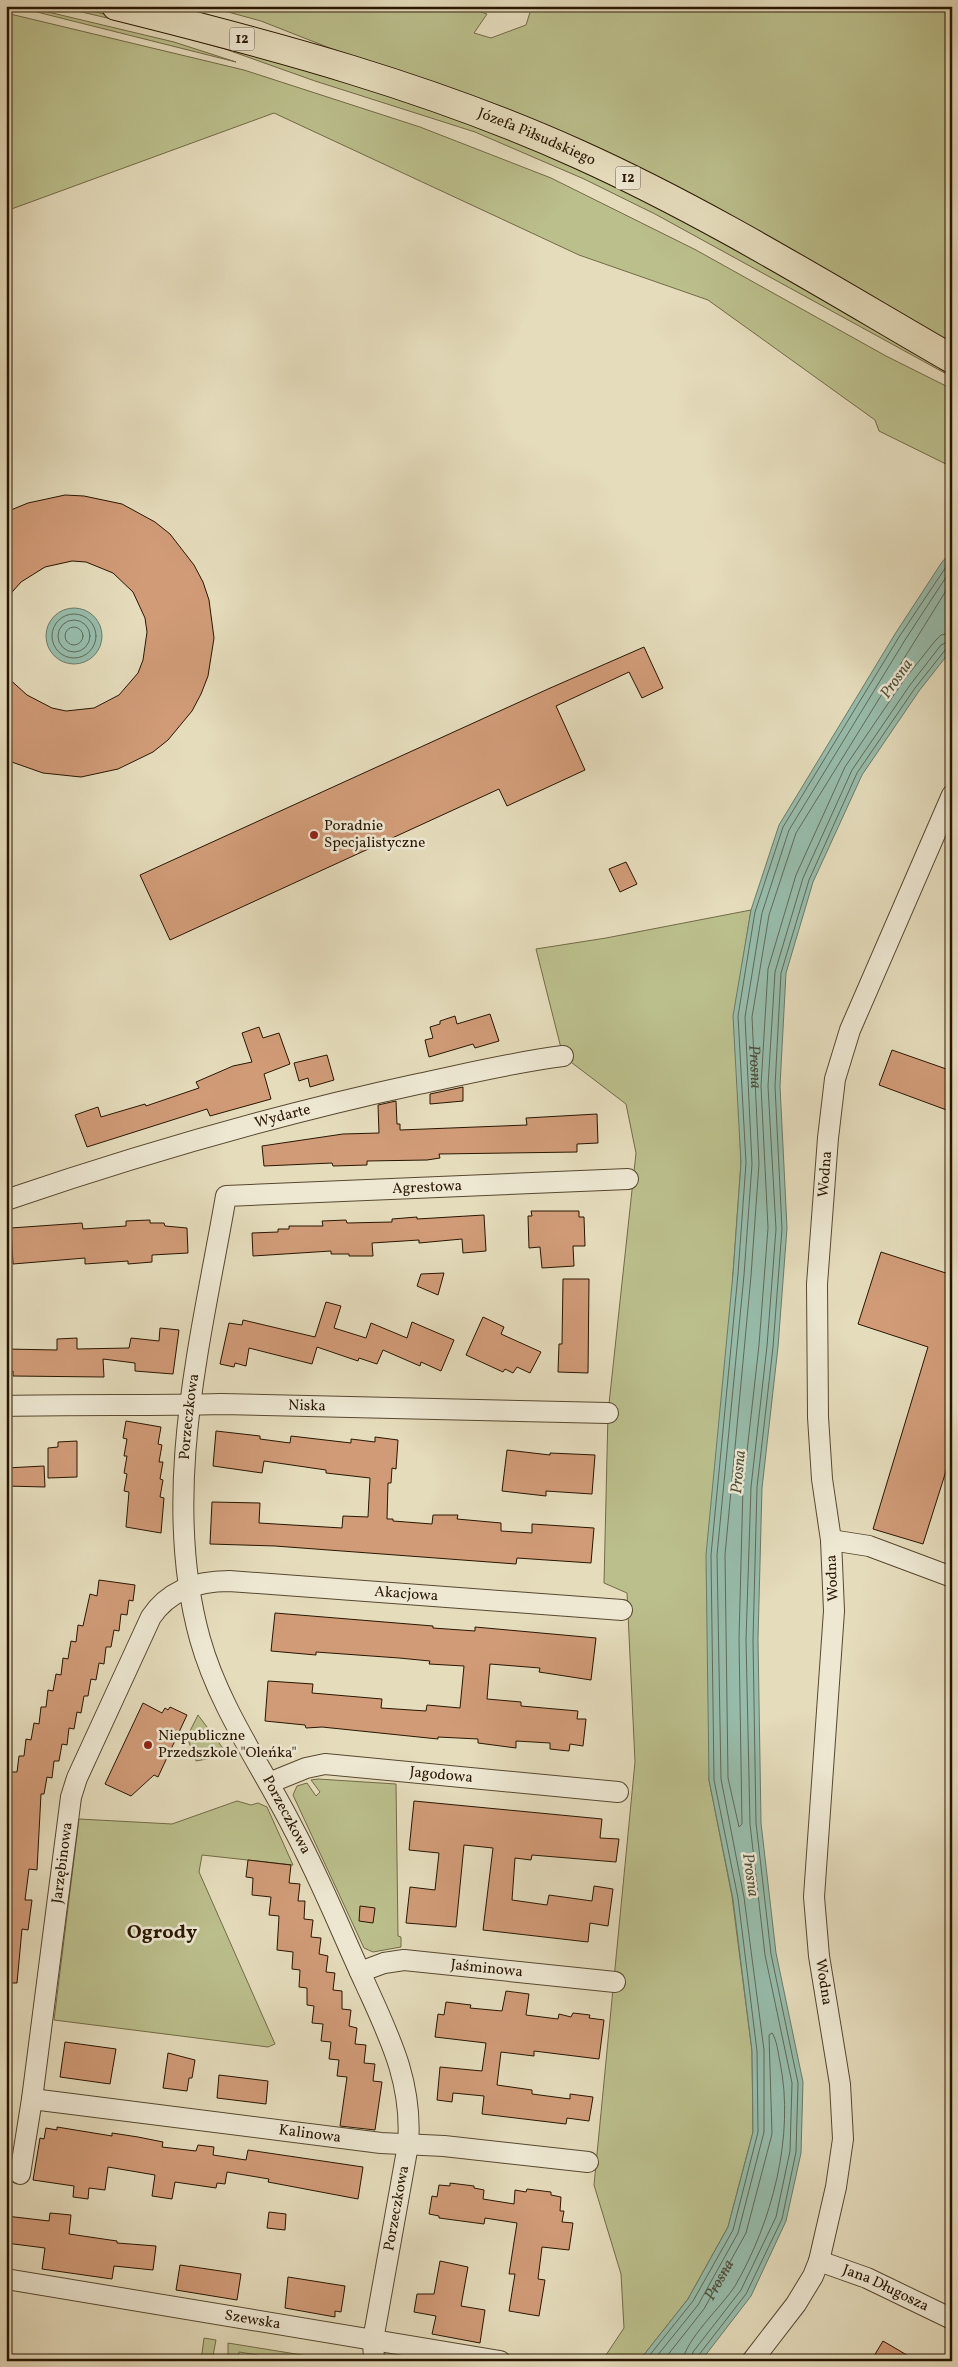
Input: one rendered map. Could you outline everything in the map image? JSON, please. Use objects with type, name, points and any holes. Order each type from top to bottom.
[{"type":"main road","name":"Józefa Piłsudskiego","points":[[116,6],[204,28],[410,88],[496,119],[578,154],[691,210],[952,359]]},
{"type":"main road","name":"Józefa Piłsudskiego","points":[[160,6],[204,28]]},
{"type":"street","name":"Wodna","points":[[752,2361],[805,2290],[819,2261],[836,2188],[843,2139],[840,2084],[819,1956],[814,1897],[834,1611],[831,1540],[822,1479],[818,1417],[817,1284],[828,1138],[835,1079],[850,1030],[952,795]]},
{"type":"street","name":"Wydarte","points":[[6,1200],[91,1172],[236,1129],[386,1091],[514,1063],[563,1056]]},
{"type":"street","name":"Agrestowa","points":[[226,1196],[628,1179]]},
{"type":"street","name":"Porzeczkowa","points":[[226,1196],[191,1406],[185,1475],[185,1535],[190,1586],[200,1639],[212,1673],[230,1713],[311,1863],[391,2040],[404,2077],[409,2114],[408,2145],[373,2340],[374,2361]]},
{"type":"street","name":"Niska","points":[[6,1406],[112,1403],[191,1406],[221,1404],[608,1413]]},
{"type":"street","points":[[831,1540],[869,1546],[952,1577]]},
{"type":"street","name":"Akacjowa","points":[[190,1586],[229,1581],[622,1610]]},
{"type":"street","name":"Jarzębinowa","points":[[20,2174],[32,2099],[68,1809],[72,1793],[151,1617],[164,1601],[190,1586]]},
{"type":"street","name":"Jagodowa","points":[[269,1784],[306,1768],[325,1764],[618,1792]]},
{"type":"street","name":"Jaśminowa","points":[[360,1972],[384,1963],[404,1960],[615,1982]]},
{"type":"street","name":"Kalinowa","points":[[32,2099],[408,2145],[444,2146],[588,2162]]},
{"type":"street","name":"Jana Długosza","points":[[819,2261],[867,2278],[952,2318]]},
{"type":"street","name":"Szewska","points":[[6,2278],[500,2361]]},
{"type":"shaded area","points":[[13,6],[23,6],[174,42],[236,62]]},
{"type":"shaded area","points":[[56,6],[70,6],[134,21],[376,90],[510,137],[670,211],[952,370],[952,377],[655,214],[584,179],[475,132],[315,81],[225,49],[146,27]]},
{"type":"shaded area","points":[[206,6],[463,6],[487,14],[474,33],[491,38],[526,25],[532,6],[952,6],[952,343],[888,307],[350,56],[261,21]]},
{"type":"shaded area","points":[[6,13],[244,70],[420,127],[551,178],[696,250],[886,356],[952,389],[952,467],[879,431],[875,420],[708,300],[579,255],[274,113],[6,211]]},
{"type":"shaded area","points":[[751,910],[735,1010],[741,1163],[733,1274],[709,1780],[732,1896],[752,2051],[753,2132],[728,2227],[688,2299],[639,2361],[602,2361],[624,2328],[621,2274],[594,2185],[635,1762],[627,1593],[604,1583],[608,1413],[636,1153],[626,1104],[563,1056],[536,949],[606,938]]},
{"type":"shaded area","points":[[198,1715],[228,1755],[196,1761],[187,1737]]},
{"type":"shaded area","points":[[311,1780],[396,1784],[398,1936],[401,1937],[401,1947],[373,1952],[364,1948],[293,1795],[297,1786],[307,1783],[316,1796],[320,1792]]},
{"type":"shaded area","points":[[237,1801],[251,1805],[258,1803],[267,1807],[293,1865],[202,1855],[199,1872],[275,2044],[268,2047],[54,2020],[79,1819],[172,1824]]},
{"type":"shaded area","points":[[204,2338],[216,2340],[212,2361],[201,2361]]},
{"type":"shaded area","points":[[228,2343],[339,2361],[294,2361],[239,2352],[238,2361],[234,2361],[228,2355]]},
{"type":"water","name":"Prosna","points":[[952,551],[952,649],[919,691],[862,775],[813,882],[786,973],[780,1086],[787,1228],[778,1347],[762,1488],[758,1639],[761,1823],[776,1953],[803,2082],[801,2153],[786,2221],[751,2296],[701,2361],[639,2361],[688,2299],[728,2227],[753,2132],[752,2051],[733,1899],[709,1780],[706,1555],[733,1274],[741,1163],[733,1016],[751,910],[779,825],[895,634],[942,562]]},
{"type":"water","points":[[74,608],[89,613],[97,621],[102,636],[97,651],[89,659],[74,664],[59,659],[51,651],[46,636],[51,621],[59,613]]},
{"type":"building","points":[[65,495],[84,496],[122,504],[155,522],[170,534],[194,565],[203,582],[209,600],[214,638],[208,676],[201,694],[192,711],[168,740],[153,752],[118,769],[81,777],[43,773],[6,760],[6,676],[27,695],[52,708],[66,711],[94,708],[119,695],[138,673],[143,660],[147,632],[145,618],[133,592],[113,573],[86,562],[72,561],[45,567],[21,582],[6,599],[6,512],[28,503]]},
{"type":"building","name":"Poradnie Specjalistyczne","points":[[644,647],[663,688],[642,698],[629,672],[556,706],[585,770],[507,806],[499,789],[170,940],[140,875]]},
{"type":"building","points":[[626,862],[637,884],[620,892],[609,869]]},
{"type":"building","points":[[490,1014],[499,1041],[475,1048],[473,1044],[429,1057],[425,1040],[433,1038],[430,1027],[455,1016],[457,1024]]},
{"type":"building","points":[[259,1027],[263,1038],[279,1033],[290,1064],[264,1074],[271,1099],[210,1116],[207,1109],[87,1147],[75,1115],[98,1107],[101,1117],[145,1104],[146,1106],[199,1088],[196,1082],[233,1066],[252,1062],[242,1033]]},
{"type":"building","points":[[892,1050],[952,1071],[952,1112],[879,1085]]},
{"type":"building","points":[[327,1055],[334,1080],[310,1087],[308,1078],[299,1081],[294,1063]]},
{"type":"building","points":[[463,1087],[463,1101],[430,1104],[430,1094]]},
{"type":"building","points":[[396,1101],[397,1124],[400,1124],[400,1130],[527,1125],[526,1118],[597,1114],[598,1143],[577,1144],[577,1152],[439,1154],[440,1158],[367,1161],[367,1165],[333,1166],[332,1163],[264,1166],[262,1146],[343,1134],[379,1133],[378,1105]]},
{"type":"building","points":[[531,1211],[579,1211],[579,1217],[584,1217],[585,1246],[573,1246],[574,1266],[542,1268],[540,1247],[529,1248],[528,1216],[532,1216]]},
{"type":"building","points":[[484,1215],[486,1251],[463,1253],[462,1239],[419,1243],[419,1240],[372,1243],[373,1256],[331,1254],[331,1251],[253,1256],[252,1233],[278,1232],[278,1229],[289,1229],[289,1226],[323,1226],[322,1221],[346,1220],[347,1223],[392,1222],[392,1219],[417,1217],[417,1219]]},
{"type":"building","points":[[150,1220],[150,1223],[164,1223],[165,1226],[187,1228],[188,1253],[152,1255],[152,1262],[128,1264],[128,1261],[85,1264],[85,1258],[13,1264],[11,1228],[82,1223],[83,1229],[126,1226],[126,1221]]},
{"type":"building","points":[[881,1252],[952,1275],[952,1452],[923,1544],[873,1529],[928,1347],[858,1324]]},
{"type":"building","points":[[444,1273],[438,1295],[417,1286],[421,1274]]},
{"type":"building","points":[[563,1279],[589,1279],[588,1373],[558,1372],[559,1344],[562,1344]]},
{"type":"building","points":[[326,1302],[341,1306],[334,1328],[366,1338],[371,1323],[407,1338],[412,1322],[454,1340],[441,1371],[421,1362],[420,1366],[383,1350],[377,1364],[359,1358],[358,1361],[317,1347],[312,1364],[249,1348],[246,1366],[235,1363],[234,1367],[220,1364],[229,1323],[242,1325],[243,1320],[315,1337]]},
{"type":"building","points":[[483,1317],[504,1327],[501,1334],[541,1352],[530,1373],[517,1367],[513,1373],[505,1369],[503,1372],[466,1355]]},
{"type":"building","points":[[160,1328],[179,1330],[173,1374],[135,1371],[135,1363],[103,1359],[104,1377],[13,1376],[13,1371],[6,1372],[6,1349],[57,1350],[57,1339],[77,1338],[77,1349],[129,1348],[131,1338],[159,1341]]},
{"type":"building","points":[[126,1421],[161,1427],[158,1444],[162,1445],[159,1462],[163,1462],[160,1479],[163,1480],[160,1497],[164,1498],[161,1533],[126,1527],[129,1492],[124,1491],[127,1474],[124,1473],[127,1456],[124,1456],[127,1439],[123,1438]]},
{"type":"building","points":[[216,1431],[260,1436],[260,1439],[290,1443],[291,1436],[351,1443],[351,1439],[375,1442],[375,1437],[398,1440],[396,1469],[392,1468],[391,1483],[388,1483],[387,1519],[432,1524],[433,1515],[458,1515],[457,1519],[501,1523],[501,1531],[532,1533],[532,1524],[594,1528],[591,1563],[517,1558],[516,1564],[275,1546],[210,1544],[212,1502],[260,1503],[259,1523],[342,1528],[343,1516],[368,1517],[370,1478],[326,1473],[326,1470],[264,1461],[262,1473],[213,1466]]},
{"type":"building","points":[[77,1441],[77,1477],[48,1478],[48,1448],[58,1447],[58,1442]]},
{"type":"building","points":[[507,1450],[550,1455],[550,1453],[595,1455],[592,1494],[546,1491],[546,1496],[502,1491]]},
{"type":"building","points":[[44,1466],[45,1487],[6,1486],[6,1468]]},
{"type":"building","points":[[99,1580],[135,1585],[133,1601],[129,1600],[127,1615],[121,1614],[119,1631],[114,1630],[111,1647],[106,1647],[104,1664],[99,1663],[96,1680],[91,1679],[88,1696],[84,1696],[81,1713],[77,1712],[74,1729],[69,1728],[67,1745],[62,1744],[59,1761],[54,1761],[52,1778],[47,1777],[44,1794],[41,1794],[37,1870],[29,1869],[25,1900],[32,1900],[28,1930],[22,1929],[17,1983],[6,1983],[6,1876],[11,1772],[17,1772],[19,1756],[24,1756],[26,1739],[31,1740],[34,1723],[39,1724],[41,1707],[46,1707],[48,1690],[53,1691],[56,1674],[61,1675],[63,1658],[68,1659],[71,1641],[76,1642],[78,1625],[83,1626],[90,1594],[97,1596]]},
{"type":"building","points":[[275,1613],[433,1626],[433,1628],[475,1631],[475,1627],[596,1638],[591,1680],[539,1672],[540,1668],[490,1664],[487,1699],[521,1702],[521,1706],[578,1711],[577,1719],[586,1719],[583,1746],[570,1744],[569,1751],[550,1749],[550,1743],[516,1741],[516,1748],[478,1743],[478,1739],[438,1737],[438,1739],[322,1727],[306,1728],[305,1725],[265,1721],[268,1681],[313,1684],[312,1693],[382,1699],[381,1708],[426,1711],[427,1705],[460,1708],[464,1666],[429,1664],[430,1661],[399,1658],[316,1652],[316,1655],[271,1651]]},
{"type":"building","name":"Niepubliczne Przedszkole \"Oleńka\"","points":[[143,1703],[162,1713],[165,1708],[168,1710],[170,1707],[187,1715],[158,1777],[154,1775],[131,1796],[105,1784]]},
{"type":"building","points":[[414,1801],[602,1819],[600,1838],[619,1839],[616,1862],[532,1855],[531,1860],[515,1858],[512,1900],[547,1905],[549,1895],[592,1901],[594,1886],[613,1889],[608,1926],[590,1923],[588,1942],[483,1930],[493,1848],[464,1845],[456,1927],[406,1923],[410,1887],[435,1890],[439,1853],[409,1850]]},
{"type":"building","points":[[248,1860],[291,1865],[289,1883],[300,1884],[298,1901],[305,1901],[304,1919],[313,1920],[311,1937],[321,1938],[319,1954],[328,1956],[326,1972],[335,1973],[333,1990],[342,1991],[342,2009],[351,2010],[349,2026],[357,2028],[355,2044],[366,2045],[364,2063],[375,2064],[373,2081],[382,2082],[375,2130],[340,2126],[347,2077],[337,2076],[339,2060],[329,2059],[331,2042],[321,2041],[323,2024],[312,2023],[314,2006],[307,2005],[307,1988],[299,1987],[300,1970],[292,1969],[293,1952],[277,1950],[279,1916],[269,1915],[271,1897],[252,1895],[253,1878],[246,1877]]},
{"type":"building","points":[[360,1906],[375,1908],[373,1923],[359,1921]]},
{"type":"building","points":[[506,1991],[529,1994],[526,2015],[558,2019],[559,2014],[571,2017],[573,2013],[590,2015],[589,2018],[604,2020],[599,2059],[534,2051],[534,2056],[501,2052],[497,2085],[532,2090],[532,2094],[570,2099],[570,2094],[593,2097],[589,2121],[567,2118],[566,2124],[482,2114],[484,2096],[453,2093],[452,2102],[437,2100],[440,2067],[482,2071],[486,2043],[435,2037],[438,2014],[444,2015],[446,2002],[471,2005],[470,2008],[502,2011]]},
{"type":"building","points":[[65,2042],[116,2049],[110,2084],[60,2077]]},
{"type":"building","points":[[168,2053],[195,2060],[192,2078],[189,2078],[187,2091],[163,2088]]},
{"type":"building","points":[[219,2075],[268,2081],[266,2104],[217,2098]]},
{"type":"building","points":[[57,2127],[112,2136],[112,2133],[138,2137],[163,2142],[162,2147],[196,2151],[198,2145],[214,2147],[213,2155],[246,2160],[248,2150],[363,2167],[358,2199],[268,2182],[269,2179],[227,2172],[225,2184],[217,2183],[216,2188],[175,2182],[172,2199],[152,2196],[155,2175],[108,2167],[105,2190],[89,2188],[88,2199],[73,2197],[74,2186],[33,2180],[40,2138],[44,2139],[46,2128],[57,2130]]},
{"type":"building","points":[[450,2183],[474,2186],[474,2188],[484,2190],[483,2199],[514,2204],[515,2190],[526,2192],[527,2189],[551,2192],[551,2195],[561,2197],[560,2211],[564,2211],[562,2222],[573,2223],[569,2250],[542,2247],[538,2279],[545,2280],[539,2316],[509,2311],[515,2274],[509,2274],[517,2223],[485,2218],[484,2224],[439,2218],[439,2216],[429,2214],[432,2196],[437,2197],[439,2185],[450,2186]]},
{"type":"building","points":[[269,2212],[286,2214],[285,2230],[267,2228]]},
{"type":"building","points":[[50,2213],[71,2215],[69,2234],[117,2241],[117,2243],[156,2246],[153,2270],[114,2266],[112,2279],[42,2269],[45,2248],[6,2243],[6,2216],[49,2221]]},
{"type":"building","points":[[440,2261],[468,2267],[461,2306],[485,2310],[480,2343],[432,2334],[436,2316],[414,2312],[417,2294],[434,2294]]},
{"type":"building","points":[[180,2265],[241,2274],[237,2300],[176,2290]]},
{"type":"building","points":[[288,2277],[345,2286],[341,2312],[335,2311],[335,2317],[285,2308]]},
{"type":"building","points":[[883,2341],[917,2361],[871,2361]]},
{"type":"place","name":"Poradnie Specjalistyczne","points":[[314,835]]},
{"type":"place","name":"Niepubliczne Przedszkole \"Oleńka\"","points":[[148,1745]]},
{"type":"district","name":"Ogrody","points":[[162,1933]]}]
